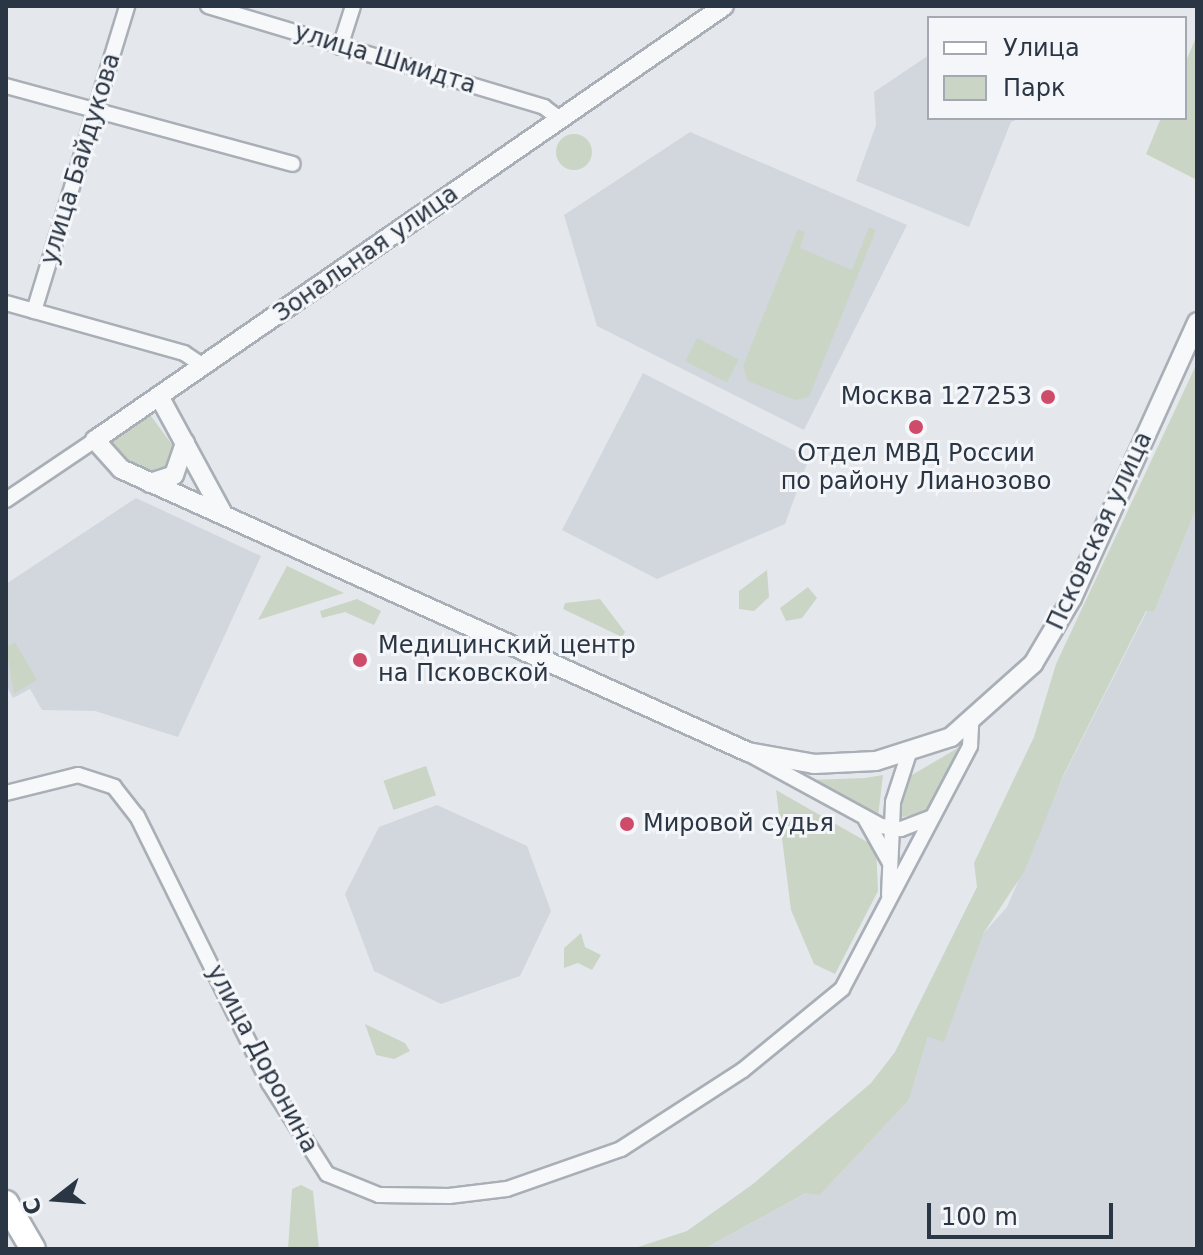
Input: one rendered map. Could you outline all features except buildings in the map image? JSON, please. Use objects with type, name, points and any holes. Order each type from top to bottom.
[{"type":"main road","points":[[6,1203],[33,1249]]},
{"type":"street","name":"улица Байдукова","points":[[34,311],[97,114],[127,6]]},
{"type":"street","name":"улица Шмидта","points":[[208,6],[544,107],[560,119]]},
{"type":"street","points":[[340,47],[353,6]]},
{"type":"street","name":"Зональная улица","points":[[6,500],[724,6]]},
{"type":"street","points":[[6,86],[97,114],[293,164]]},
{"type":"street","points":[[6,303],[184,353],[203,366]]},
{"type":"street","name":"Псковская улица","points":[[95,440],[112,463],[150,483],[222,512],[748,752],[814,764],[908,756],[971,724],[1018,684],[1048,642],[1197,322]]},
{"type":"street","points":[[159,396],[222,512]]},
{"type":"street","points":[[150,483],[174,475],[185,443]]},
{"type":"street","points":[[885,911],[970,746],[971,724]]},
{"type":"street","points":[[748,752],[866,820],[892,828],[932,817]]},
{"type":"street","points":[[885,911],[891,870],[892,828],[908,756]]},
{"type":"street","name":"улица Доронина","points":[[6,793],[78,775],[114,787],[137,816],[309,1152],[327,1174],[363,1191],[486,1193],[599,1159],[743,1070],[842,989],[885,911]]},
{"type":"street","points":[[866,820],[891,870]]},
{"type":"shaded area","points":[[927,56],[927,120],[1016,120],[1011,122],[969,227],[856,181],[876,125],[874,92]]},
{"type":"shaded area","points":[[690,132],[907,225],[804,430],[597,326],[564,215]]},
{"type":"shaded area","points":[[643,373],[809,458],[785,524],[657,579],[562,530]]},
{"type":"shaded area","points":[[136,498],[261,556],[178,737],[95,711],[42,710],[30,689],[13,698],[6,685],[6,584]]},
{"type":"shaded area","points":[[1197,507],[1197,1249],[704,1249],[810,1191],[821,1194],[909,1100],[928,1037],[983,934],[1007,907],[1064,775],[1147,611],[1154,612]]},
{"type":"shaded area","points":[[437,805],[527,846],[551,911],[520,976],[441,1004],[374,971],[345,894],[379,827]]},
{"type":"green space","points":[[1197,35],[1197,180],[1146,154],[1160,120],[1187,120],[1187,58]]},
{"type":"green space","points":[[574,134],[586,140],[592,152],[586,164],[574,170],[562,164],[556,152],[562,140]]},
{"type":"green space","points":[[869,227],[876,230],[809,397],[795,400],[748,381],[743,366],[798,229],[805,232],[800,248],[852,270]]},
{"type":"green space","points":[[697,338],[739,359],[727,383],[685,361]]},
{"type":"green space","points":[[1197,363],[1197,507],[1154,612],[1146,611],[1064,774],[1024,872],[983,934],[944,1042],[928,1037],[909,1100],[820,1195],[806,1193],[704,1249],[632,1249],[687,1231],[753,1184],[871,1083],[895,1052],[977,887],[974,863],[1034,737],[1056,664]]},
{"type":"green space","points":[[148,412],[176,450],[161,476],[131,469],[107,445],[108,437]]},
{"type":"green space","points":[[287,566],[344,593],[258,620]]},
{"type":"green space","points":[[767,570],[769,597],[754,611],[739,609],[739,591]]},
{"type":"green space","points":[[808,587],[817,598],[802,618],[786,621],[780,608]]},
{"type":"green space","points":[[357,599],[381,611],[374,625],[345,612],[322,618],[320,611]]},
{"type":"green space","points":[[600,599],[625,632],[622,637],[563,609],[565,603]]},
{"type":"green space","points":[[15,642],[37,680],[14,694],[6,647]]},
{"type":"green space","points":[[963,745],[929,812],[902,817],[897,805],[905,779]]},
{"type":"green space","points":[[426,766],[436,795],[394,810],[383,781]]},
{"type":"green space","points":[[883,775],[878,817],[808,780],[865,778]]},
{"type":"green space","points":[[776,790],[876,847],[878,891],[835,974],[814,964],[791,910]]},
{"type":"green space","points":[[581,933],[585,947],[601,955],[592,970],[578,963],[564,968],[564,948]]},
{"type":"green space","points":[[365,1024],[405,1043],[410,1051],[394,1059],[376,1055]]},
{"type":"green space","points":[[301,1185],[313,1191],[319,1249],[288,1249],[292,1189]]},
{"type":"place","name":"Москва 127253","points":[[1048,397]]},
{"type":"place","name":"Отдел МВД России по району Лианозово","points":[[916,427]]},
{"type":"place","name":"Медицинский центр на Псковской","points":[[360,660]]},
{"type":"place","name":"Мировой судья","points":[[627,824]]}]
